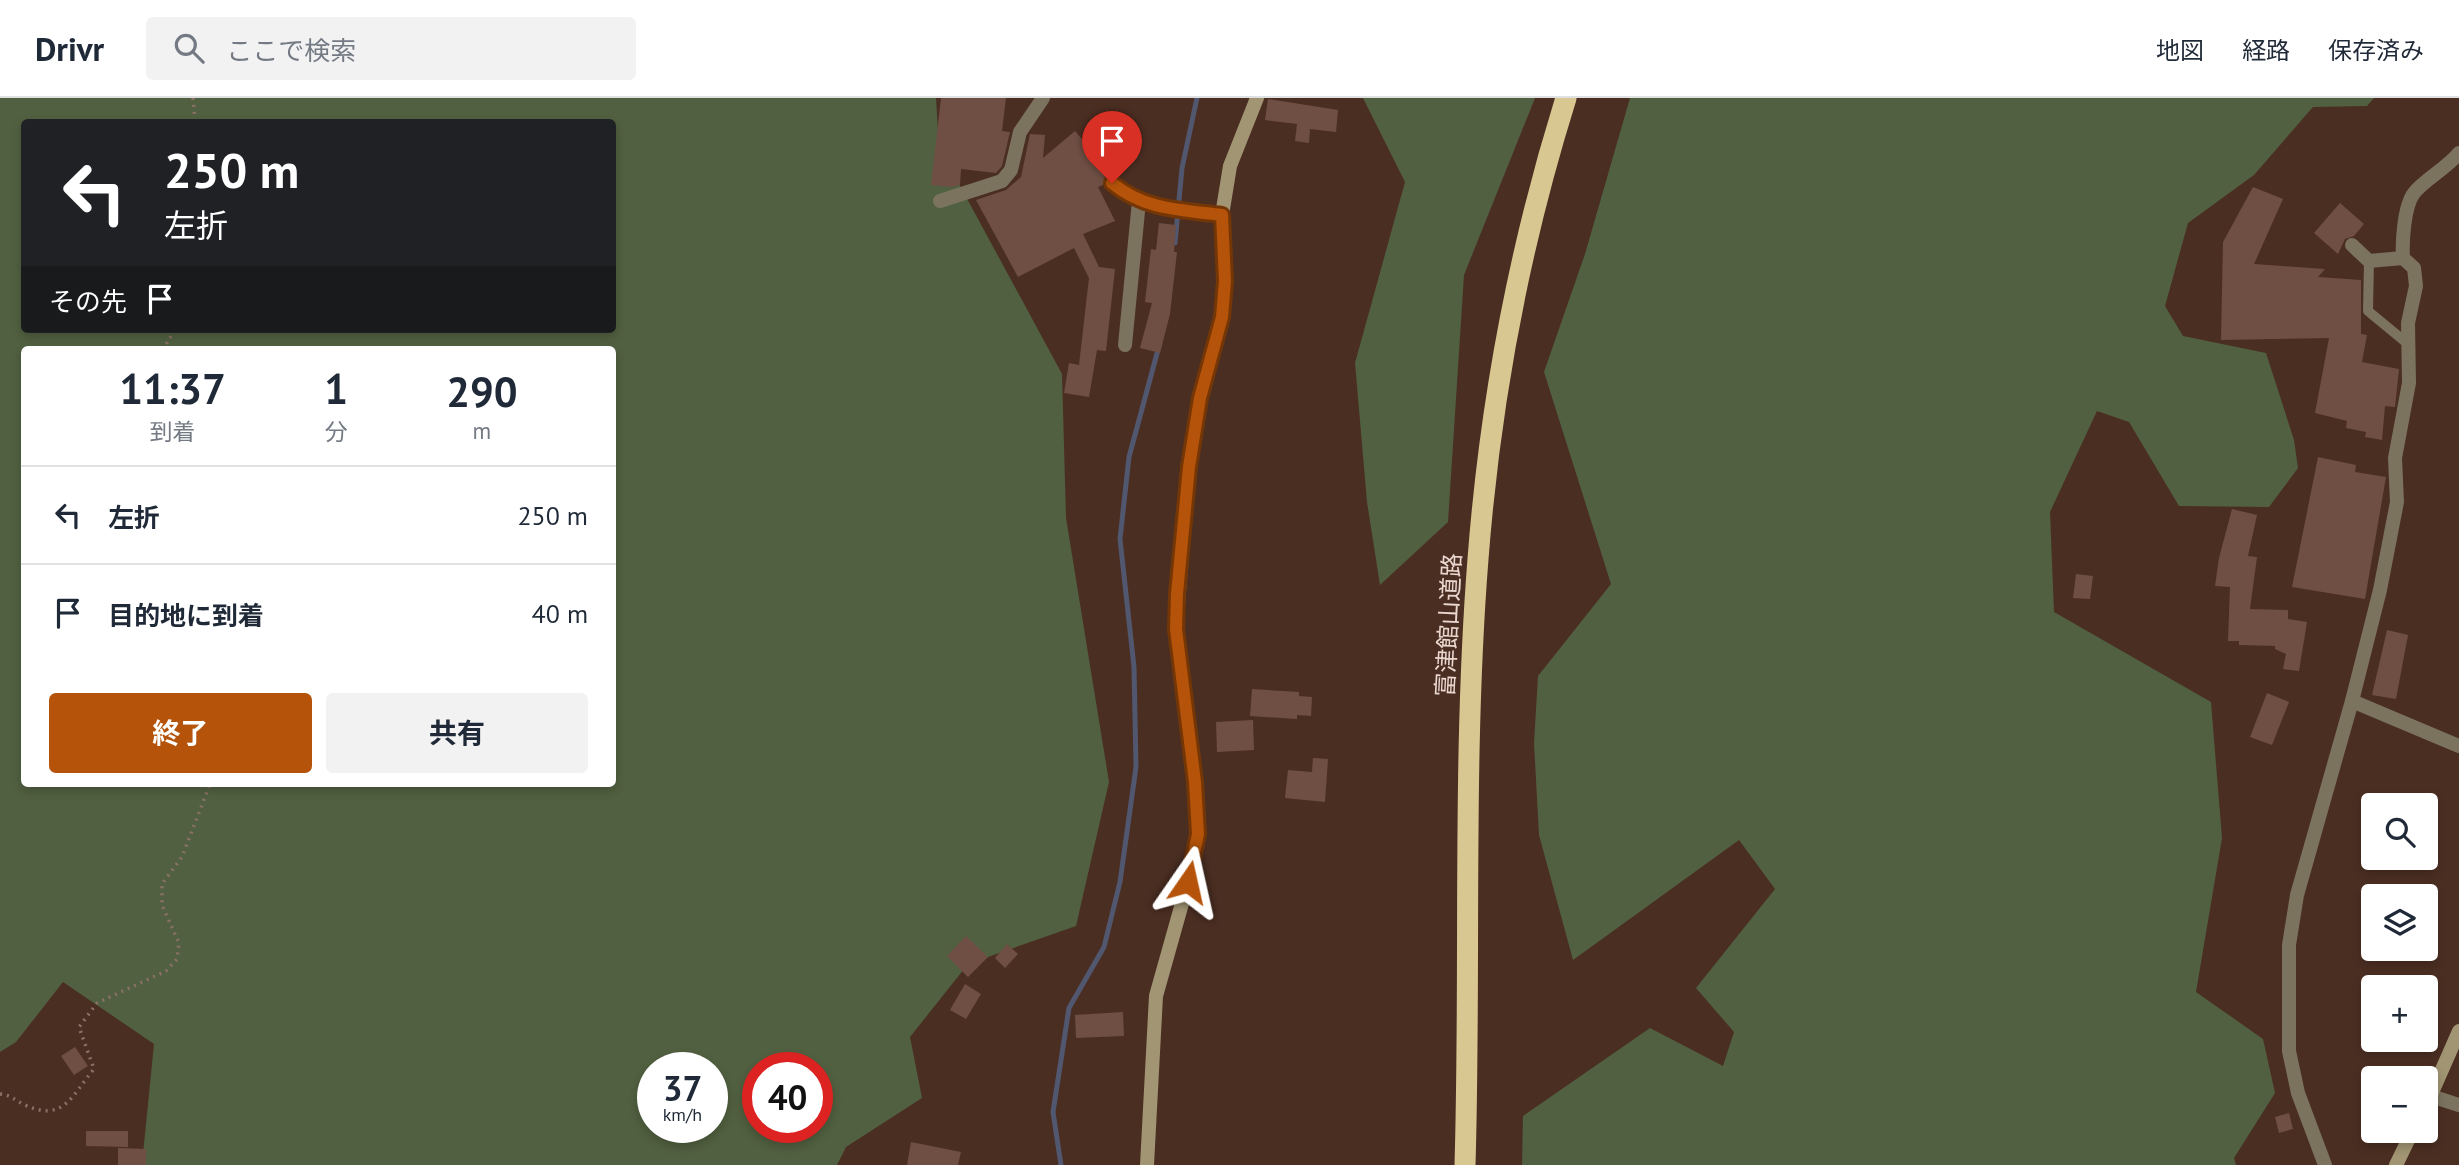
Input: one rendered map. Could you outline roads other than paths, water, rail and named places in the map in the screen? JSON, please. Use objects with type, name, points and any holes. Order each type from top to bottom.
[{"type":"highway","name":"富津館山道路","points":[[1465,1165],[1469,769],[1478,559],[1492,430],[1509,326],[1530,231],[1566,98]]},
{"type":"street","points":[[940,201],[1002,181],[1011,170],[1020,132],[1043,98]]},
{"type":"street","points":[[1147,1165],[1156,996],[1188,882],[1198,834],[1195,782],[1176,629],[1189,467],[1200,398],[1222,317],[1225,281],[1222,215],[1230,166],[1257,98]]},
{"type":"street","points":[[2325,1165],[2298,1093],[2289,1051],[2289,945],[2297,895],[2352,701],[2398,502],[2395,458],[2409,383],[2408,323],[2416,286],[2414,268],[2403,258],[2401,239],[2413,194],[2447,167],[2459,153]]},
{"type":"street","points":[[1112,183],[1139,201],[1222,215]]},
{"type":"street","points":[[1125,345],[1139,201]]},
{"type":"street","points":[[2352,245],[2369,261],[2403,258]]},
{"type":"street","points":[[2352,701],[2459,746]]},
{"type":"street","points":[[2438,1078],[2459,1031]]},
{"type":"street","points":[[2438,1102],[2459,1105]]},
{"type":"street","points":[[2396,1165],[2407,1143]]},
{"type":"lane","points":[[2369,261],[2368,311],[2408,344]]},
{"type":"waterway","points":[[1175,243],[1182,168],[1197,98]]},
{"type":"waterway","points":[[1061,1165],[1053,1112],[1069,1008],[1104,947],[1120,882],[1136,767],[1134,667],[1120,539],[1129,457],[1159,346]]}]
